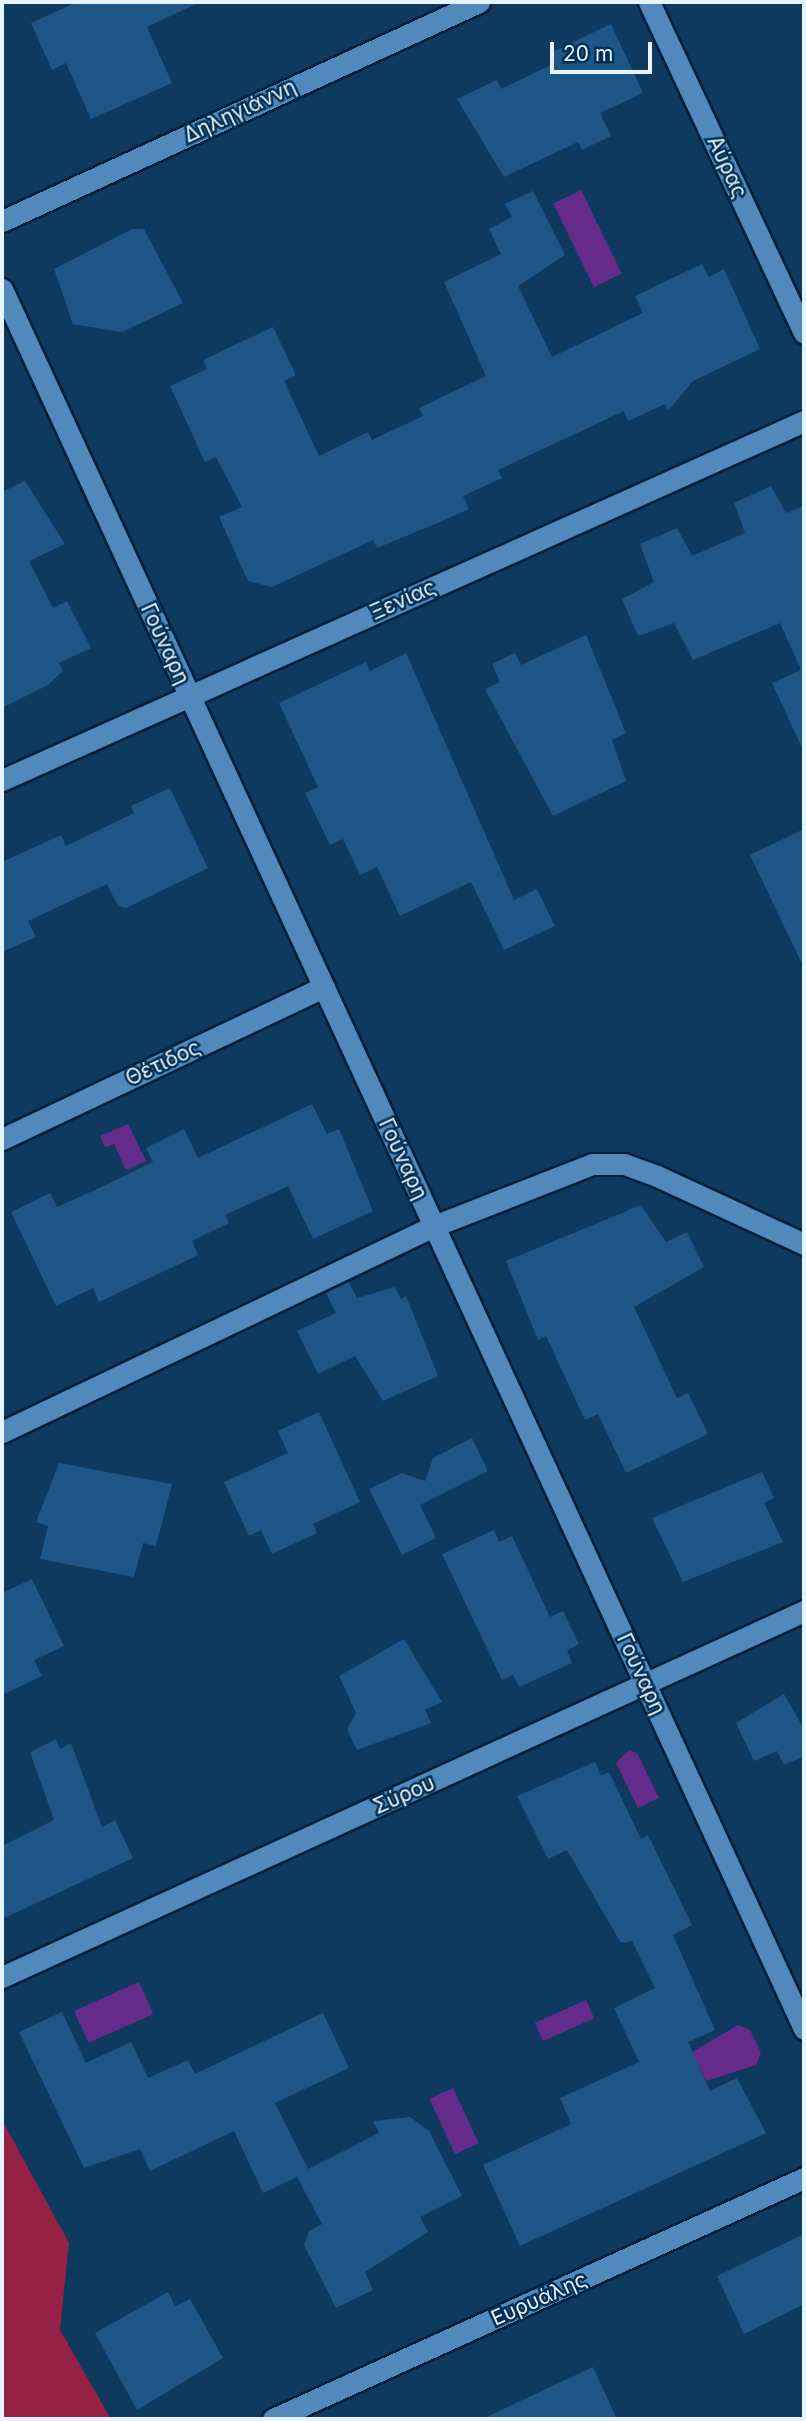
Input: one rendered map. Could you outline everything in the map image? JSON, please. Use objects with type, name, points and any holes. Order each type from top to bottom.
[{"type":"street","name":"Δηληγιάννη","points":[[2,221],[479,2]]},
{"type":"street","name":"Αύρας","points":[[649,2],[804,333]]},
{"type":"street","name":"Γούναρη","points":[[2,289],[804,2029]]},
{"type":"street","name":"Ξενίας","points":[[2,780],[804,421]]},
{"type":"street","name":"Θέτιδος","points":[[2,1139],[324,987]]},
{"type":"street","points":[[2,1432],[434,1226],[565,1171],[624,1164],[804,1244]]},
{"type":"street","name":"Σύρου","points":[[2,1976],[804,1611]]},
{"type":"street","name":"Ευρυάλης","points":[[274,2419],[804,2178]]},
{"type":"shaded area","points":[[581,190],[622,274],[594,287],[553,204]]},
{"type":"shaded area","points":[[128,1124],[146,1161],[126,1170],[114,1144],[105,1147],[100,1136]]},
{"type":"shaded area","points":[[629,1750],[637,1753],[659,1798],[638,1808],[616,1763]]},
{"type":"shaded area","points":[[139,1982],[153,2014],[88,2043],[74,2011]]},
{"type":"shaded area","points":[[586,2000],[594,2018],[543,2041],[535,2023]]},
{"type":"shaded area","points":[[738,2025],[750,2030],[761,2053],[756,2065],[706,2081],[692,2052]]},
{"type":"shaded area","points":[[453,2088],[479,2143],[455,2154],[429,2099]]},
{"type":"shaded area","points":[[2,2120],[69,2243],[60,2330],[111,2419],[2,2419]]},
{"type":"building","points":[[77,2],[200,2],[147,27],[172,83],[91,119],[66,63],[52,70],[31,23]]},
{"type":"building","points":[[611,24],[643,93],[600,113],[611,136],[582,150],[578,142],[504,177],[457,99],[497,80],[501,89],[555,63],[550,53]]},
{"type":"building","points":[[533,191],[565,255],[518,286],[552,357],[643,313],[635,296],[702,264],[709,277],[724,269],[760,349],[693,381],[668,411],[665,404],[628,421],[624,411],[498,470],[502,478],[463,496],[469,509],[377,548],[373,540],[272,587],[248,581],[219,517],[242,507],[216,457],[205,462],[170,386],[207,369],[203,360],[273,327],[296,375],[284,381],[319,456],[368,432],[372,440],[423,416],[419,408],[486,376],[444,282],[501,254],[489,229],[512,217],[505,204]]},
{"type":"building","points":[[132,229],[144,229],[183,303],[122,332],[73,324],[54,269]]},
{"type":"building","points":[[25,481],[65,544],[29,561],[53,608],[67,601],[91,648],[59,663],[63,671],[48,685],[2,708],[2,492]]},
{"type":"building","points":[[771,486],[786,513],[804,506],[804,752],[772,683],[801,670],[780,623],[693,660],[674,623],[638,636],[622,599],[654,582],[640,544],[677,528],[692,556],[745,533],[734,503]]},
{"type":"building","points":[[586,635],[626,733],[612,740],[626,781],[553,816],[485,689],[500,682],[492,664],[515,653],[521,665]]},
{"type":"building","points":[[406,653],[514,900],[537,889],[555,926],[504,950],[471,882],[400,916],[377,867],[360,875],[343,839],[330,845],[305,793],[318,787],[279,703],[366,662],[370,671]]},
{"type":"building","points":[[170,788],[208,868],[126,908],[118,906],[107,884],[28,921],[36,937],[2,952],[2,862],[61,835],[66,846],[134,813],[131,806]]},
{"type":"building","points":[[804,829],[804,968],[750,855]]},
{"type":"building","points":[[312,1104],[327,1134],[339,1129],[373,1211],[313,1239],[288,1186],[225,1215],[229,1223],[192,1241],[198,1255],[99,1302],[93,1288],[56,1306],[11,1212],[50,1193],[57,1207],[95,1190],[153,1162],[146,1148],[184,1129],[198,1158]]},
{"type":"building","points":[[641,1205],[666,1242],[687,1232],[704,1267],[634,1307],[677,1398],[688,1393],[708,1434],[626,1473],[598,1414],[585,1420],[546,1336],[538,1340],[506,1261]]},
{"type":"building","points":[[349,1282],[357,1298],[395,1287],[401,1299],[406,1296],[438,1376],[383,1401],[355,1356],[318,1374],[297,1331],[336,1313],[326,1293]]},
{"type":"building","points":[[319,1412],[360,1502],[313,1524],[317,1533],[272,1554],[261,1530],[249,1536],[224,1482],[288,1453],[278,1431]]},
{"type":"building","points":[[472,1438],[488,1471],[420,1505],[436,1538],[402,1555],[369,1489],[402,1473],[425,1481],[433,1458]]},
{"type":"building","points":[[59,1463],[172,1484],[156,1546],[143,1543],[134,1577],[40,1559],[48,1526],[36,1522]]},
{"type":"building","points":[[762,1472],[774,1498],[764,1503],[783,1542],[683,1582],[652,1518]]},
{"type":"building","points":[[494,1530],[499,1542],[512,1536],[550,1617],[563,1611],[579,1644],[567,1650],[572,1663],[519,1687],[513,1675],[502,1680],[442,1554]]},
{"type":"building","points":[[32,1579],[64,1646],[34,1660],[42,1676],[2,1695],[2,1593]]},
{"type":"building","points":[[404,1639],[442,1702],[425,1710],[431,1723],[357,1750],[347,1729],[356,1713],[339,1676]]},
{"type":"building","points":[[784,1694],[804,1729],[804,1756],[784,1765],[777,1751],[754,1761],[736,1723]]},
{"type":"building","points":[[56,1739],[60,1749],[71,1743],[102,1827],[115,1820],[133,1858],[2,1919],[2,1846],[54,1820],[30,1752]]},
{"type":"building","points":[[595,1762],[601,1776],[609,1772],[641,1839],[648,1835],[692,1925],[673,1935],[715,2030],[688,2042],[710,2091],[737,2078],[766,2133],[520,2246],[483,2165],[571,2124],[560,2098],[639,2062],[614,2008],[655,1988],[632,1941],[621,1943],[567,1850],[548,1859],[517,1796]]},
{"type":"building","points":[[62,2012],[86,2063],[131,2042],[148,2078],[188,2060],[195,2074],[323,2013],[349,2068],[275,2103],[308,2169],[379,2133],[373,2121],[410,2117],[429,2131],[462,2196],[420,2217],[428,2232],[365,2272],[373,2290],[336,2308],[304,2245],[309,2231],[322,2224],[297,2177],[263,2193],[234,2131],[150,2171],[140,2149],[84,2168],[19,2032]]},
{"type":"building","points":[[804,2234],[804,2304],[744,2334],[717,2276]]},
{"type":"building","points":[[168,2292],[175,2306],[190,2299],[223,2358],[137,2410],[95,2333]]},
{"type":"building","points":[[593,2367],[617,2419],[482,2419]]}]
